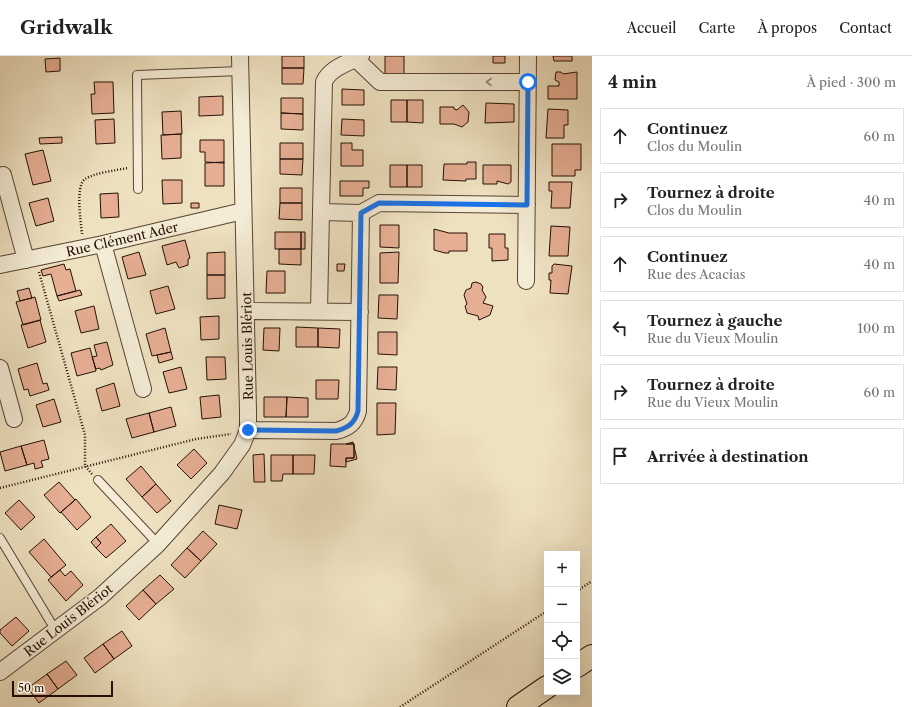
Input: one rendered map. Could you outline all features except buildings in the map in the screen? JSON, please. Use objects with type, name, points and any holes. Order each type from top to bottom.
[{"type":"main road","points":[[580,664],[592,656]]},
{"type":"main road","points":[[518,707],[544,689]]},
{"type":"street","points":[[526,281],[528,56]]},
{"type":"street","points":[[319,311],[324,82],[326,76],[332,71],[358,58],[380,82],[528,82]]},
{"type":"street","name":"Rue Louis Blériot","points":[[0,672],[100,597],[158,544],[222,474],[242,445],[240,430],[246,311],[240,63]]},
{"type":"street","points":[[3,175],[31,259]]},
{"type":"street","points":[[321,212],[361,213],[379,203],[527,205]]},
{"type":"street","name":"Rue Clément Ader","points":[[0,265],[103,244],[243,211]]},
{"type":"street","points":[[240,430],[336,431],[344,429],[352,424],[358,411],[361,213]]},
{"type":"street","points":[[103,244],[143,389]]},
{"type":"street","points":[[246,311],[360,312]]},
{"type":"street","points":[[0,368],[14,419]]},
{"type":"lane","points":[[138,189],[137,75],[240,63]]},
{"type":"lane","points":[[98,480],[158,544]]},
{"type":"lane","points":[[0,538],[56,631]]},
{"type":"path","points":[[82,248],[79,190],[84,180],[90,176],[138,166]]},
{"type":"path","points":[[31,259],[85,435],[85,466]]},
{"type":"path","points":[[0,488],[196,438],[231,434],[240,430]]},
{"type":"path","points":[[580,589],[592,581]]},
{"type":"path","points":[[400,707],[544,613]]},
{"type":"route","points":[[248,430],[336,431],[344,429],[352,424],[356,419],[358,411],[361,213],[371,206],[379,203],[527,205],[528,82]]}]
